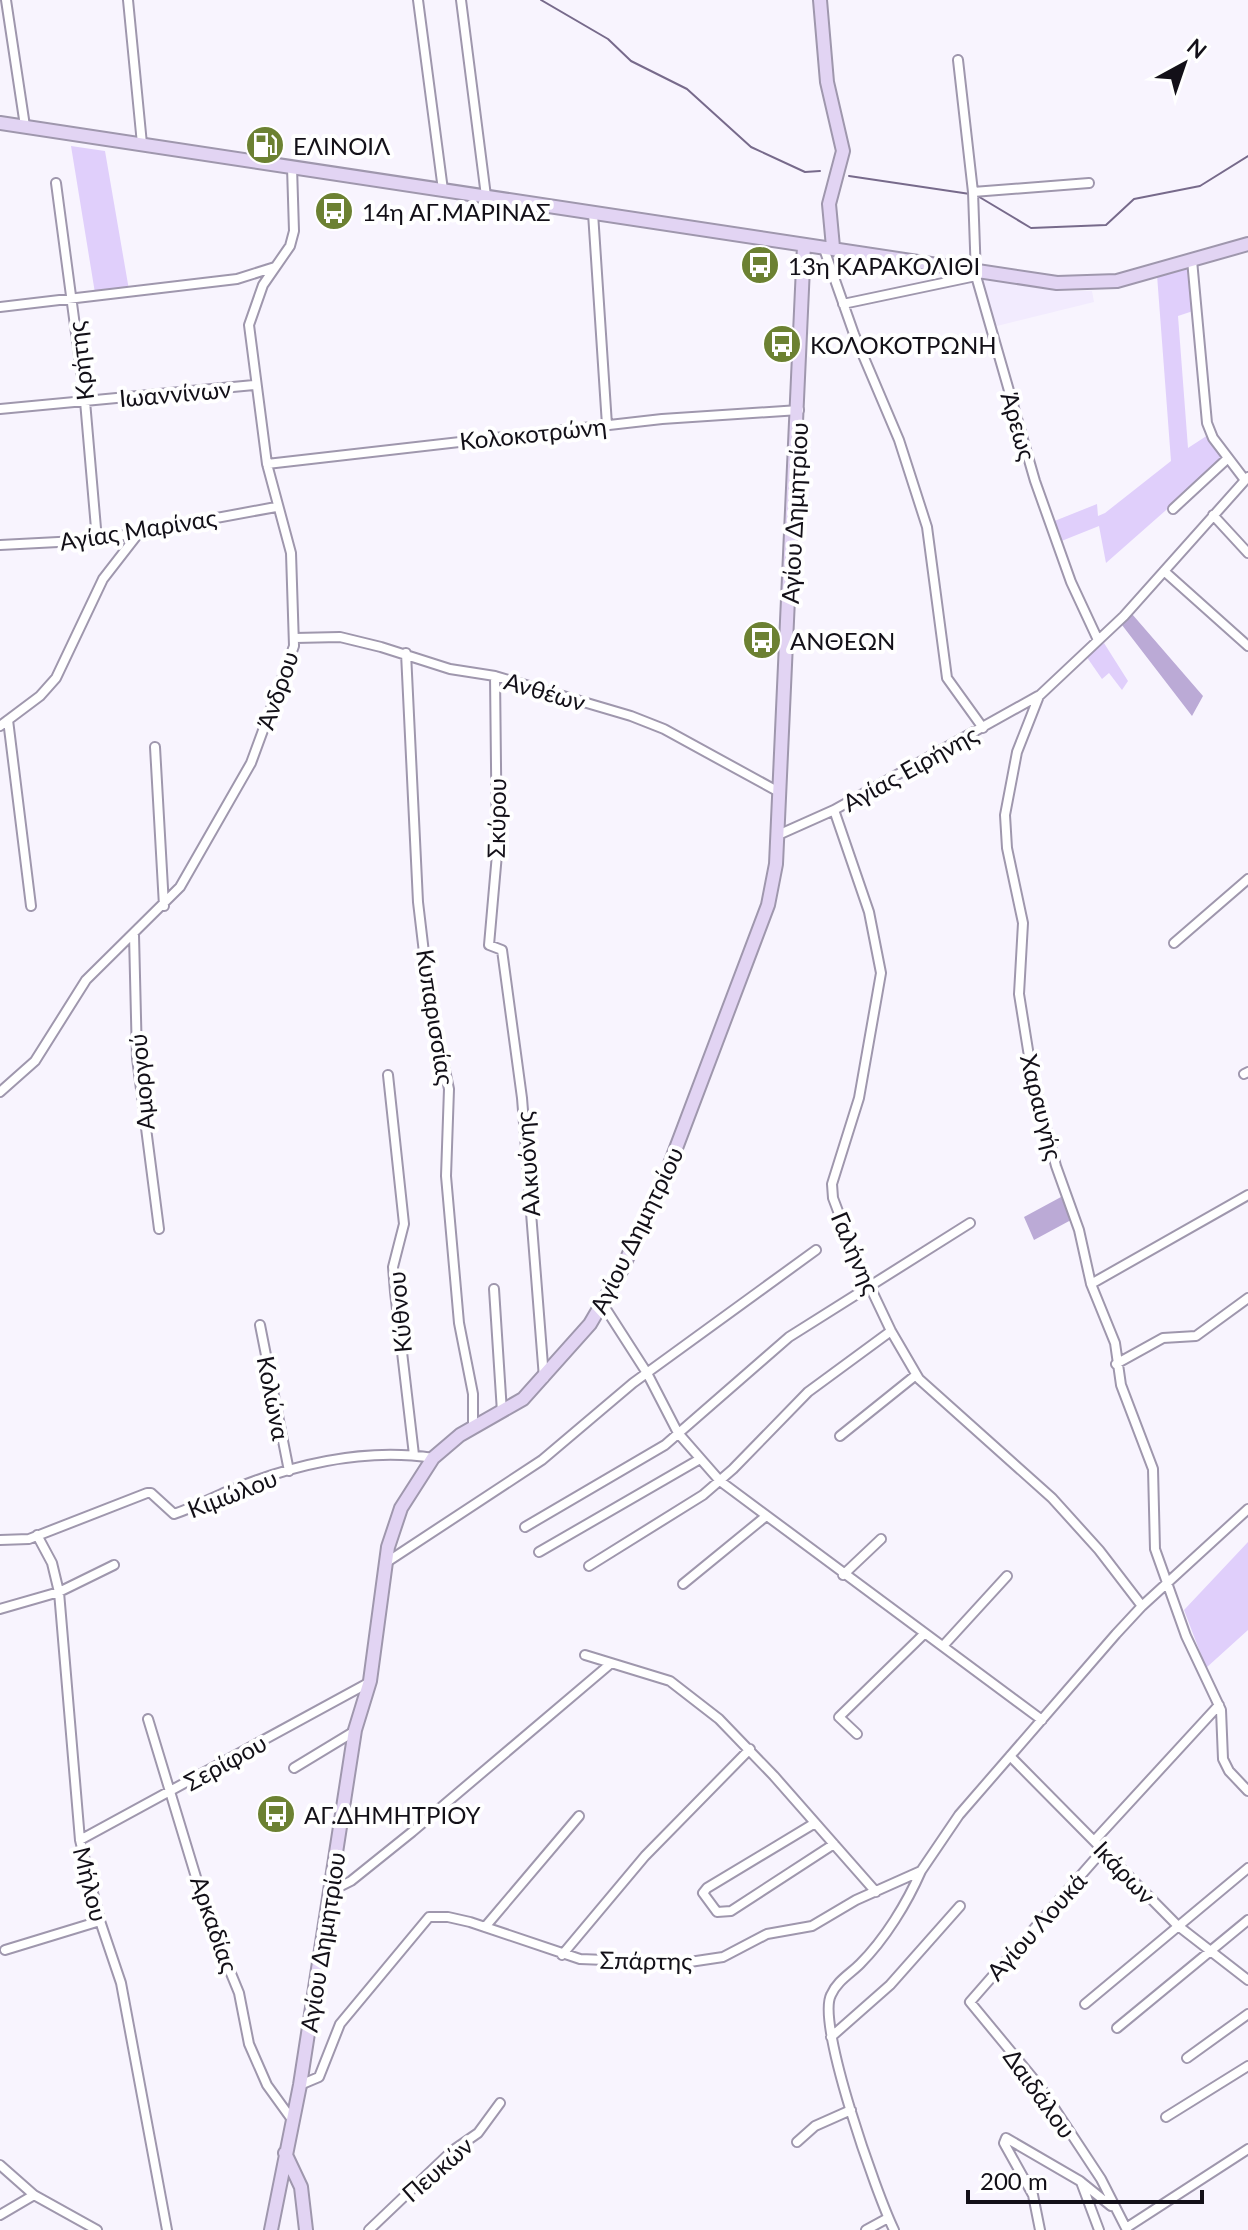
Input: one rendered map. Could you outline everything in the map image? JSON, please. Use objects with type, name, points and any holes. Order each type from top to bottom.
[{"type":"street","points":[[6,0],[25,126]]},
{"type":"street","points":[[128,0],[142,144]]},
{"type":"street","points":[[418,0],[443,190]]},
{"type":"street","points":[[461,0],[486,196]]},
{"type":"street","points":[[820,0],[827,82],[843,151],[829,204],[828,247],[843,304],[899,440],[927,527],[947,678],[983,728]]},
{"type":"street","name":"Άρεως","points":[[958,60],[973,196],[976,273],[1035,481],[1071,582],[1098,640]]},
{"type":"street","points":[[0,123],[1057,283],[1098,284],[1248,244]]},
{"type":"street","name":"Άνδρου","points":[[0,1092],[35,1061],[86,980],[180,887],[251,763],[295,638],[291,553],[284,521],[276,507],[267,464],[254,385],[249,325],[263,285],[290,246],[294,231],[292,167]]},
{"type":"street","name":"Κρήτης","points":[[56,183],[85,401],[97,540]]},
{"type":"street","points":[[973,196],[1089,183]]},
{"type":"street","points":[[593,213],[607,425]]},
{"type":"street","name":"Αγίου Δημητρίου","points":[[271,2230],[300,2085],[355,1730],[370,1681],[385,1563],[396,1519],[415,1481],[433,1458],[473,1428],[502,1412],[544,1379],[590,1324],[667,1172],[725,1025],[773,887],[800,410],[804,245]]},
{"type":"street","points":[[1192,260],[1204,409],[1213,438],[1227,459],[1246,478]]},
{"type":"street","points":[[0,307],[237,279],[275,267]]},
{"type":"street","points":[[843,304],[976,273]]},
{"type":"street","name":"Ιωαννίνων","points":[[0,409],[254,385]]},
{"type":"street","name":"Κολοκοτρώνη","points":[[267,464],[607,425],[756,410],[800,410]]},
{"type":"street","points":[[1173,509],[1227,459]]},
{"type":"street","name":"Χαραυγής","points":[[1246,478],[1164,571],[1039,696],[1017,752],[1005,815],[1023,930],[1019,994],[1032,1075],[1056,1166],[1079,1230],[1091,1284],[1115,1343],[1116,1364],[1132,1417],[1153,1469],[1155,1549],[1186,1636],[1219,1705],[1223,1759],[1229,1771],[1248,1791]]},
{"type":"street","name":"Αγίας Μαρίνας","points":[[0,545],[97,540],[276,507]]},
{"type":"street","points":[[1213,515],[1248,553]]},
{"type":"street","points":[[31,906],[4,723],[40,696],[56,678],[103,579],[141,530]]},
{"type":"street","points":[[1164,571],[1248,646]]},
{"type":"street","name":"Ανθέων","points":[[295,638],[340,637],[406,653],[450,669],[495,676],[652,723],[779,792]]},
{"type":"street","name":"Κυπαρισσίας","points":[[406,653],[418,902],[429,995],[449,1089],[446,1176],[459,1323],[473,1394],[473,1428]]},
{"type":"street","name":"Σκύρου","points":[[495,676],[497,854],[489,945],[502,950]]},
{"type":"street","name":"Αγίας Ειρήνης","points":[[778,835],[834,810],[1039,696]]},
{"type":"street","points":[[155,747],[164,906]]},
{"type":"street","name":"Γαλήνης","points":[[834,810],[869,912],[881,973],[859,1098],[832,1184],[833,1198],[868,1285],[916,1375],[948,1408],[1052,1498],[1099,1550],[1142,1606]]},
{"type":"street","points":[[1174,943],[1248,879]]},
{"type":"street","name":"Αμοργού","points":[[134,935],[137,1058],[159,1229]]},
{"type":"street","name":"Αλκυόνης","points":[[502,950],[522,1098],[544,1379]]},
{"type":"street","name":"Κύθνου","points":[[388,1075],[404,1224],[393,1267],[414,1455]]},
{"type":"street","points":[[1091,1284],[1248,1195]]},
{"type":"street","points":[[525,1527],[665,1445],[789,1337],[970,1223]]},
{"type":"street","points":[[385,1563],[542,1460],[647,1373],[816,1250]]},
{"type":"street","points":[[494,1289],[502,1412]]},
{"type":"street","points":[[1116,1364],[1163,1338],[1196,1336],[1248,1298]]},
{"type":"street","points":[[602,1303],[647,1373],[678,1433],[720,1481],[1042,1720]]},
{"type":"street","name":"Κολώνα","points":[[260,1325],[289,1471]]},
{"type":"street","points":[[589,1566],[720,1481],[808,1392],[891,1331]]},
{"type":"street","points":[[840,1436],[916,1375]]},
{"type":"street","name":"Κιμώλου","points":[[0,1540],[15,1542],[37,1535],[147,1493],[151,1493],[174,1514],[330,1458],[414,1455],[433,1458]]},
{"type":"street","points":[[539,1552],[700,1459]]},
{"type":"street","points":[[894,2230],[851,2110],[831,2037],[826,2015],[831,1992],[872,1951],[900,1910],[941,1838],[1010,1756],[1142,1606],[1248,1509]]},
{"type":"street","points":[[683,1584],[765,1517]]},
{"type":"street","name":"Μήλου","points":[[37,1535],[52,1563],[59,1592],[80,1840],[100,1921],[121,1983],[167,2230]]},
{"type":"street","points":[[843,1575],[881,1539]]},
{"type":"street","points":[[0,1609],[59,1592],[114,1565]]},
{"type":"street","points":[[943,1646],[1007,1576]]},
{"type":"street","points":[[857,1734],[839,1717],[924,1634]]},
{"type":"street","points":[[585,1655],[609,1665],[670,1681],[719,1719],[750,1749],[876,1892]]},
{"type":"street","points":[[329,1892],[351,1881],[412,1832],[609,1665]]},
{"type":"street","name":"Σερίφου","points":[[80,1840],[370,1681]]},
{"type":"street","points":[[1094,1841],[1219,1705]]},
{"type":"street","name":"Αρκαδίας","points":[[148,1719],[209,1920],[239,1993],[256,2064],[293,2122]]},
{"type":"street","points":[[294,1768],[355,1730]]},
{"type":"street","points":[[562,1955],[645,1856],[750,1749]]},
{"type":"street","name":"Ικάρων","points":[[1010,1756],[1177,1925],[1248,1980]]},
{"type":"street","points":[[485,1927],[579,1816]]},
{"type":"street","points":[[815,1823],[707,1888],[703,1893],[706,1899],[717,1912],[731,1911],[834,1844]]},
{"type":"street","name":"Αγίου Λουκά","points":[[970,2002],[1103,1850]]},
{"type":"street","points":[[1085,2004],[1248,1868]]},
{"type":"street","name":"Σπάρτης","points":[[300,2085],[319,2077],[340,2024],[429,1917],[448,1917],[485,1927],[580,1959],[683,1963],[708,1960],[737,1951],[767,1934],[812,1926],[921,1871]]},
{"type":"street","points":[[831,2037],[890,1985],[960,1906]]},
{"type":"street","points":[[1117,2028],[1248,1920]]},
{"type":"street","points":[[5,1950],[100,1921]]},
{"type":"street","name":"Δαιδάλου","points":[[970,2002],[1041,2088],[1101,2179],[1127,2229]]},
{"type":"street","points":[[1187,2058],[1248,2014]]},
{"type":"street","points":[[1166,2117],[1248,2066]]},
{"type":"street","name":"Πευκών","points":[[369,2230],[452,2151],[478,2133],[500,2103]]},
{"type":"street","points":[[797,2142],[815,2126],[851,2110]]},
{"type":"street","points":[[1040,2230],[1033,2195],[1009,2154],[1004,2143],[1006,2138],[1080,2181],[1113,2207]]},
{"type":"street","points":[[1127,2229],[1248,2149]]},
{"type":"street","points":[[285,2153],[301,2187],[306,2230]]},
{"type":"street","points":[[1,2168],[34,2195],[97,2230]]},
{"type":"street","points":[[1080,2181],[1099,2230]]},
{"type":"street","points":[[0,2215],[34,2195]]},
{"type":"street","points":[[866,2230],[888,2218]]},
{"type":"shaded area","points":[[71,146],[105,151],[129,290],[95,293]]},
{"type":"shaded area","points":[[1184,267],[1191,270],[1193,311],[1178,316],[1188,448],[1208,435],[1224,459],[1106,563],[1099,526],[1059,542],[1052,522],[1097,504],[1098,516],[1105,513],[1171,461],[1157,275]]},
{"type":"shaded area","points":[[983,279],[1058,291],[1092,291],[1094,302],[993,327]]},
{"type":"shaded area","points":[[1132,614],[1203,696],[1192,716],[1122,625]]},
{"type":"shaded area","points":[[1104,643],[1128,681],[1122,690],[1109,673],[1102,679],[1086,656]]},
{"type":"shaded area","points":[[1061,1197],[1071,1220],[1034,1240],[1024,1217]]},
{"type":"shaded area","points":[[1248,1542],[1248,1630],[1206,1668],[1184,1610]]},
{"type":"waterway","points":[[541,0],[608,39],[631,61],[687,89],[751,147],[805,172],[820,171]]},
{"type":"waterway","points":[[976,195],[1031,228],[1106,225],[1134,199],[1200,186],[1248,156]]},
{"type":"waterway","points":[[849,176],[970,194]]},
{"type":"place","name":"ΕΛΙΝΟΙΛ","points":[[265,145]]},
{"type":"place","name":"14η ΑΓ.ΜΑΡΙΝΑΣ","points":[[334,211]]},
{"type":"place","name":"13η ΚΑΡΑΚΟΛΙΘΙ","points":[[760,265]]},
{"type":"place","name":"ΚΟΛΟΚΟΤΡΩΝΗ","points":[[782,344]]},
{"type":"place","name":"ΑΝΘΕΩΝ","points":[[762,640]]},
{"type":"place","name":"ΑΓ.ΔΗΜΗΤΡΙΟΥ","points":[[276,1814]]}]
